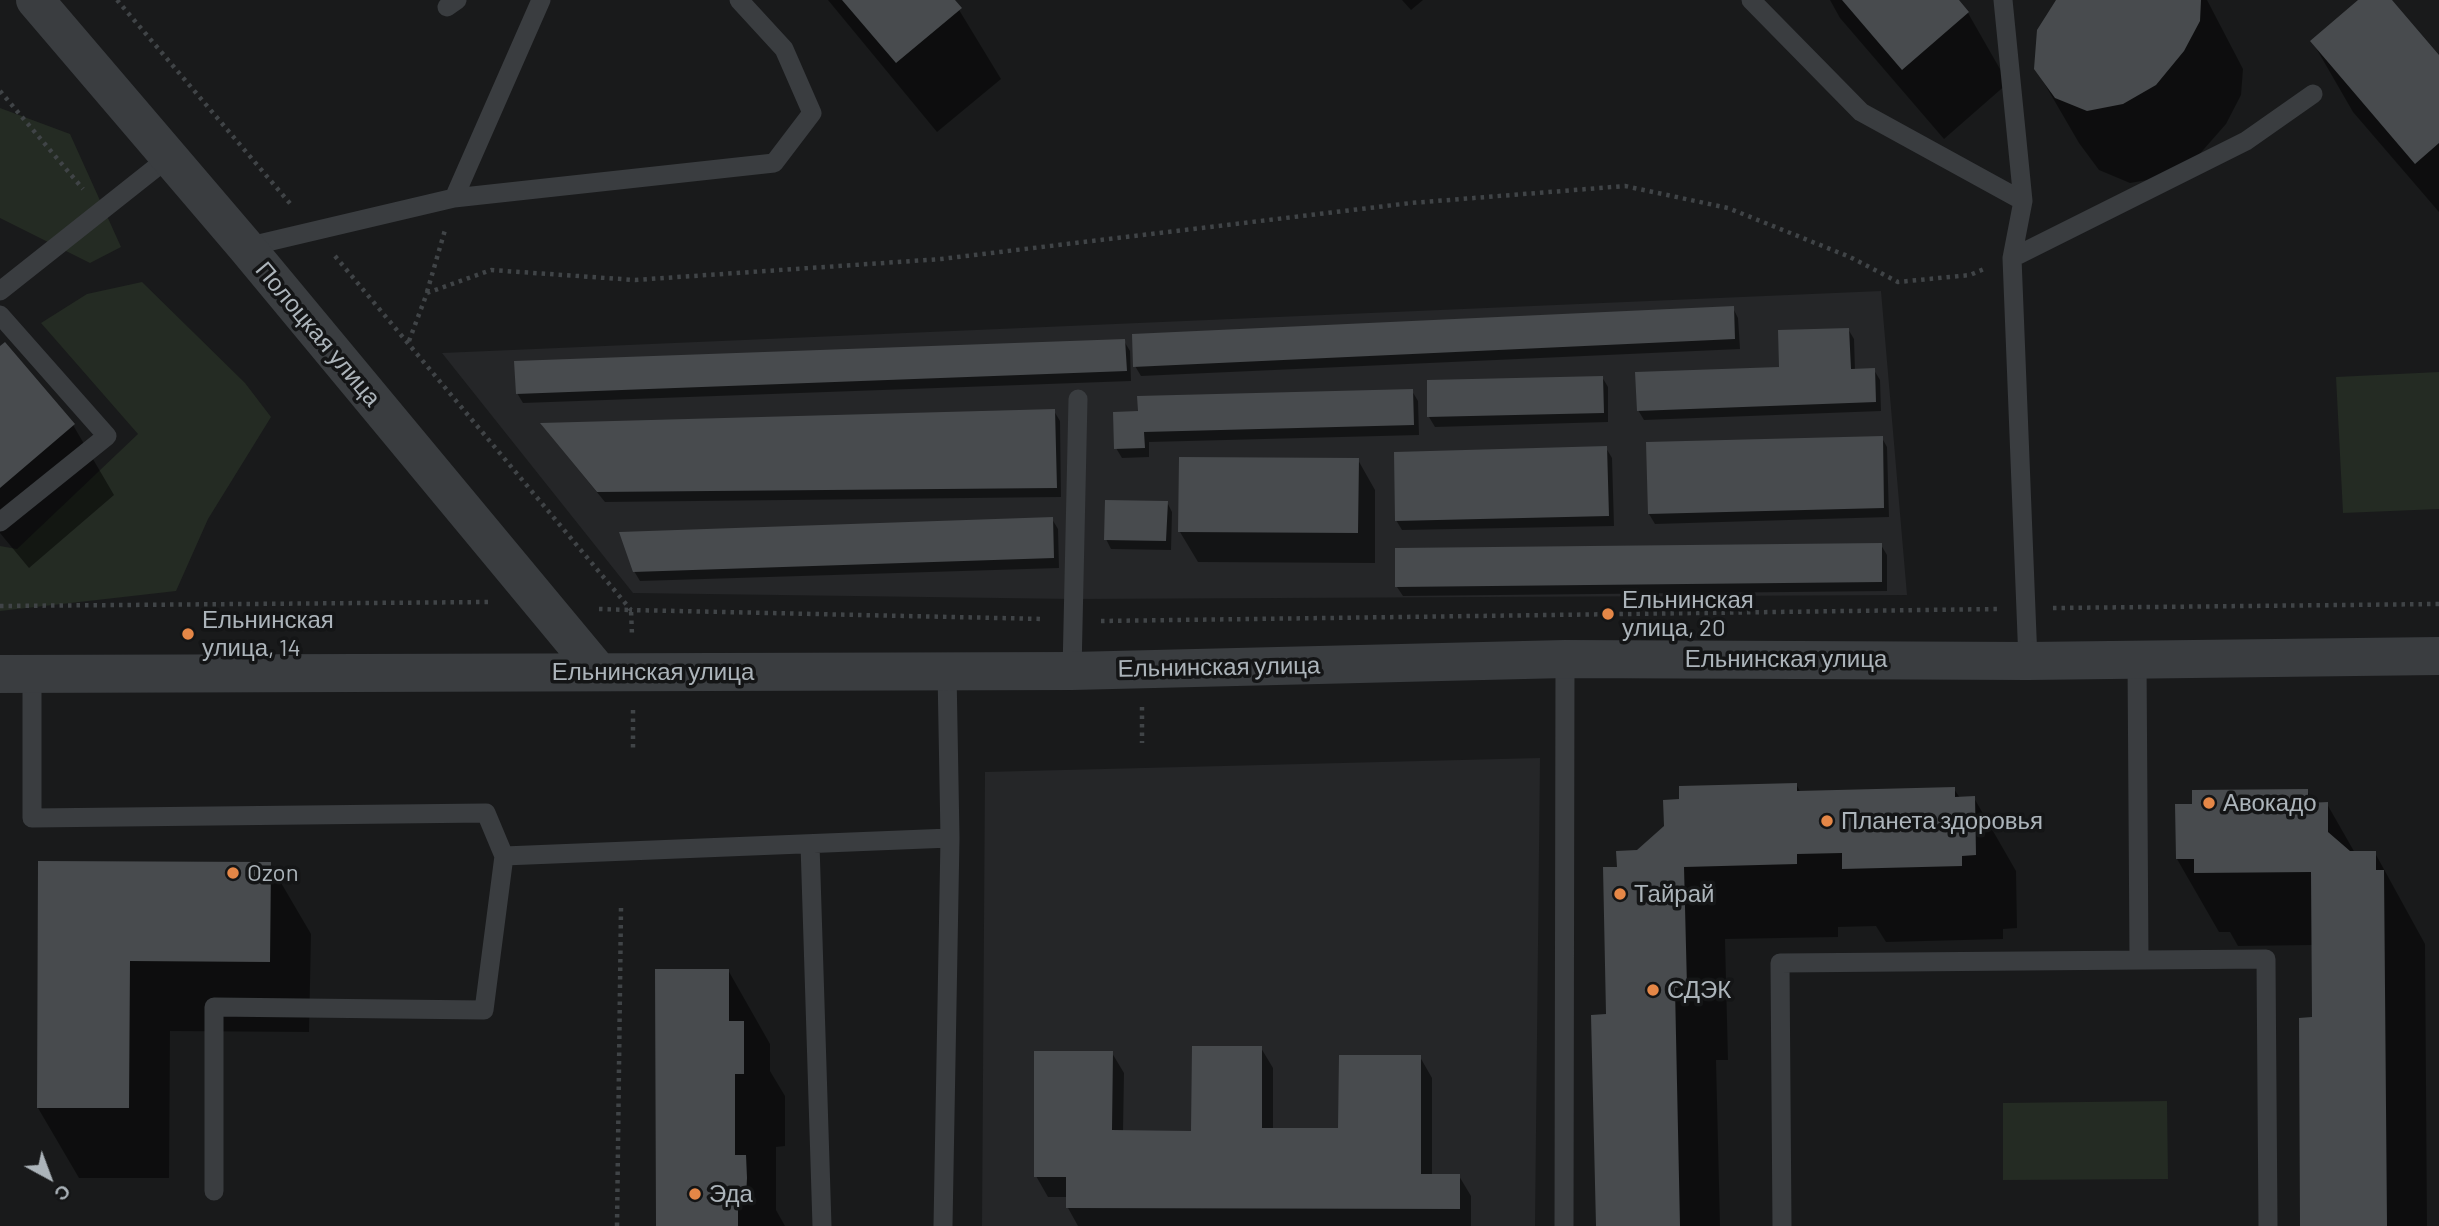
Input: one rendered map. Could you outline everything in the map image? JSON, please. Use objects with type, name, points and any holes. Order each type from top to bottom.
[{"type":"street","name":"Полоцкая улица","points":[[35,0],[246,247],[598,671]]},
{"type":"street","name":"Ельнинская улица","points":[[16,674],[1072,671],[1565,659],[2028,661],[2439,656]]},
{"type":"lane","points":[[454,198],[541,0]]},
{"type":"lane","points":[[246,247],[454,198],[774,163],[812,113],[783,49],[738,0]]},
{"type":"lane","points":[[1751,0],[1861,112],[2023,201]]},
{"type":"lane","points":[[2003,0],[2023,201],[2012,258],[2028,661]]},
{"type":"lane","points":[[2012,258],[2246,141],[2313,94]]},
{"type":"lane","points":[[0,291],[168,158]]},
{"type":"lane","points":[[0,315],[107,436],[0,522]]},
{"type":"lane","points":[[1072,671],[1078,398]]},
{"type":"lane","points":[[1564,1226],[1565,659]]},
{"type":"lane","points":[[2137,659],[2139,960]]},
{"type":"lane","points":[[943,1226],[950,838],[947,671]]},
{"type":"lane","points":[[16,674],[32,818],[486,813],[504,856],[484,1010],[214,1007],[214,1191]]},
{"type":"lane","points":[[504,856],[950,838]]},
{"type":"lane","points":[[810,844],[822,1226]]},
{"type":"lane","points":[[1782,1226],[1780,963],[2266,959],[2269,1226]]},
{"type":"path","points":[[117,0],[409,341],[631,610]]},
{"type":"path","points":[[0,91],[101,211]]},
{"type":"path","points":[[427,293],[491,270],[635,280],[941,259],[1411,203],[1625,186],[1728,208],[1850,257],[1898,282],[1970,275],[2012,258]]},
{"type":"path","points":[[409,341],[427,293],[454,198]]},
{"type":"path","points":[[0,606],[499,602],[545,607],[631,610],[1141,622],[2439,604]]},
{"type":"path","points":[[617,1226],[621,908]]},
{"type":"shaded area","points":[[0,108],[70,134],[121,247],[90,263],[0,218]]},
{"type":"shaded area","points":[[142,282],[245,383],[271,417],[208,519],[176,591],[0,611],[0,546],[17,549],[138,434],[41,323],[87,294]]},
{"type":"shaded area","points":[[1881,291],[1907,595],[1073,599],[633,593],[442,353]]},
{"type":"shaded area","points":[[2439,372],[2439,509],[2343,513],[2336,377]]},
{"type":"shaded area","points":[[1540,758],[1535,1226],[982,1226],[985,772]]},
{"type":"shaded area","points":[[2167,1101],[2168,1179],[2003,1180],[2003,1103]]},
{"type":"building","points":[[842,0],[955,0],[962,8],[896,63]]},
{"type":"building","points":[[1842,0],[1959,0],[1969,12],[1902,70]]},
{"type":"building","points":[[2056,0],[2201,0],[2200,21],[2184,51],[2156,85],[2123,104],[2087,111],[2055,98],[2034,69],[2037,30]]},
{"type":"building","points":[[2358,0],[2392,0],[2439,55],[2439,143],[2415,164],[2310,41]]},
{"type":"building","points":[[1734,306],[1735,339],[1133,367],[1132,334]]},
{"type":"building","points":[[1849,328],[1851,369],[1875,368],[1876,402],[1637,411],[1635,372],[1779,367],[1778,330]]},
{"type":"building","points":[[1125,339],[1127,371],[516,394],[514,361]]},
{"type":"building","points":[[5,342],[75,424],[0,488],[0,346]]},
{"type":"building","points":[[1603,376],[1604,413],[1427,417],[1427,380]]},
{"type":"building","points":[[1413,389],[1414,425],[1144,432],[1145,448],[1114,449],[1113,412],[1138,411],[1137,396]]},
{"type":"building","points":[[1055,409],[1057,488],[597,492],[540,423]]},
{"type":"building","points":[[1883,436],[1884,508],[1648,514],[1646,442]]},
{"type":"building","points":[[1607,446],[1609,516],[1395,521],[1394,452]]},
{"type":"building","points":[[1179,457],[1359,458],[1358,533],[1178,532]]},
{"type":"building","points":[[1105,500],[1168,501],[1166,541],[1104,540]]},
{"type":"building","points":[[1053,517],[1054,558],[633,572],[619,532]]},
{"type":"building","points":[[1882,543],[1882,582],[1395,587],[1395,548]]},
{"type":"building","points":[[1797,783],[1797,791],[1955,787],[1955,797],[1975,796],[1976,855],[1962,856],[1962,866],[1842,869],[1842,853],[1797,854],[1797,864],[1684,867],[1687,987],[1675,988],[1680,1226],[1596,1226],[1591,1015],[1606,1014],[1603,867],[1617,867],[1616,851],[1637,850],[1664,826],[1663,800],[1679,799],[1679,786]]},
{"type":"building","points":[[2308,789],[2308,803],[2328,802],[2328,832],[2350,851],[2376,851],[2376,870],[2384,870],[2387,1226],[2300,1226],[2299,1018],[2312,1017],[2311,872],[2194,873],[2194,859],[2176,859],[2175,804],[2192,804],[2192,790]]},
{"type":"building","points":[[38,861],[271,862],[270,962],[130,961],[129,1108],[37,1108]]},
{"type":"building","points":[[655,969],[729,969],[729,1021],[744,1021],[744,1074],[735,1074],[735,1155],[746,1155],[747,1178],[746,1198],[738,1199],[738,1226],[656,1226]]},
{"type":"building","points":[[1192,1046],[1262,1046],[1262,1128],[1338,1128],[1339,1055],[1421,1055],[1421,1174],[1460,1174],[1460,1209],[1066,1208],[1066,1177],[1034,1177],[1034,1051],[1113,1051],[1112,1130],[1191,1131]]},
{"type":"place","name":"Ельнинская улица, 20","points":[[1608,614]]},
{"type":"place","name":"Ельнинская улица, 14","points":[[188,634]]},
{"type":"place","name":"Авокадо","points":[[2209,803]]},
{"type":"place","name":"Планета здоровья","points":[[1827,821]]},
{"type":"place","name":"Ozon","points":[[233,873]]},
{"type":"place","name":"Тайрай","points":[[1620,894]]},
{"type":"place","name":"СДЭК","points":[[1653,990]]},
{"type":"place","name":"Эда","points":[[695,1194]]}]
